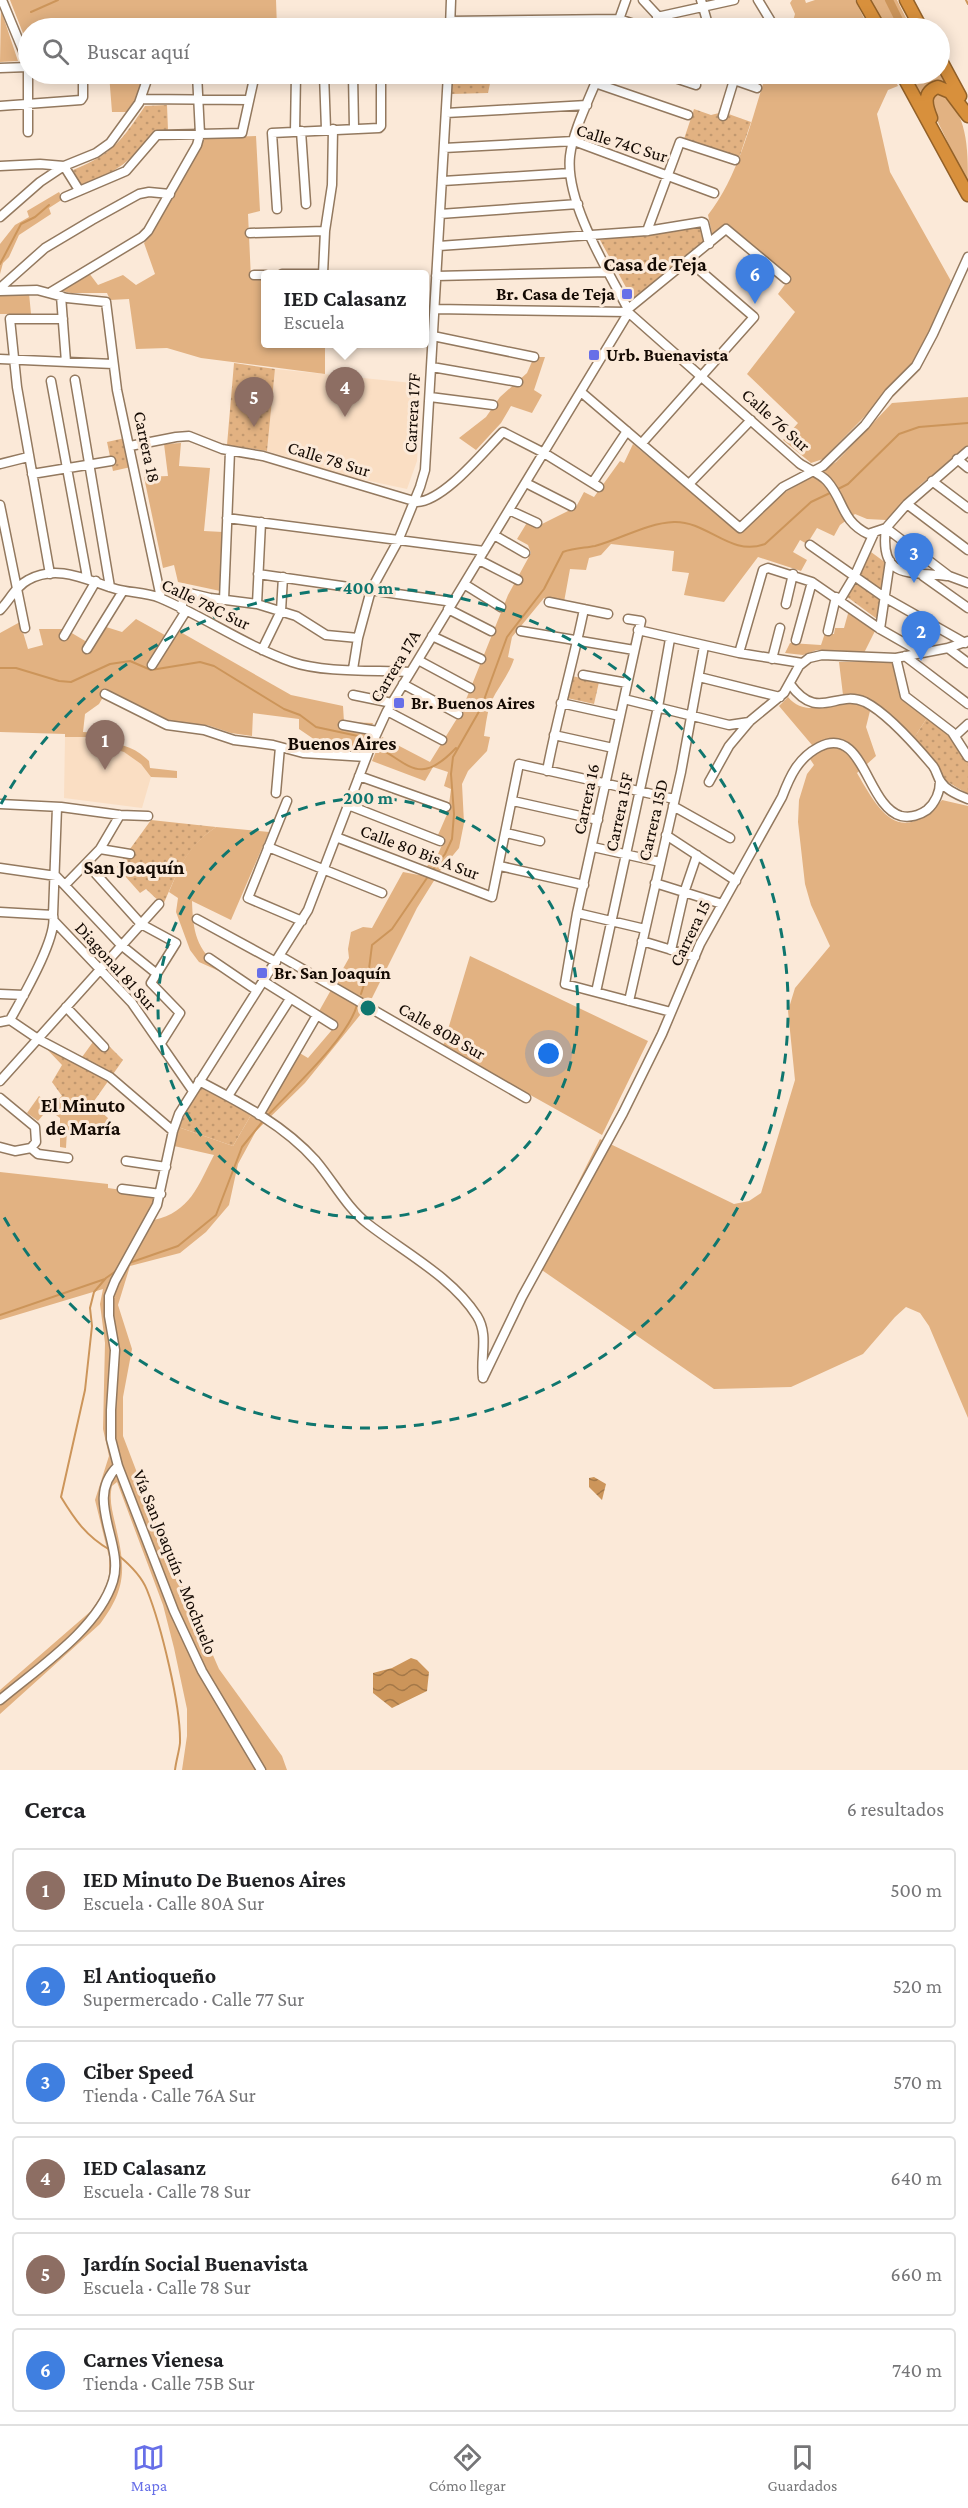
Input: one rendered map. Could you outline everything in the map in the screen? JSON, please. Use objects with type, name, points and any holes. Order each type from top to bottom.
[{"type":"highway","points":[[864,0],[874,18]]},
{"type":"highway","points":[[906,0],[916,18]]},
{"type":"highway","points":[[950,79],[968,111]]},
{"type":"highway","points":[[907,84],[968,195]]},
{"type":"highway","points":[[944,151],[927,108],[926,100],[929,91],[935,87],[946,88],[968,116]]},
{"type":"street","points":[[450,18],[451,0]]},
{"type":"street","points":[[619,18],[626,0]]},
{"type":"street","points":[[644,0],[657,16],[702,3],[734,0]]},
{"type":"street","points":[[758,0],[769,18]]},
{"type":"street","points":[[702,3],[706,18]]},
{"type":"street","points":[[2,4],[18,39]]},
{"type":"street","points":[[0,68],[18,67]]},
{"type":"street","points":[[28,84],[28,132]]},
{"type":"street","points":[[0,106],[81,100],[83,84]]},
{"type":"street","points":[[0,217],[40,182],[64,166],[83,160],[110,142],[142,99],[146,84]]},
{"type":"street","points":[[51,292],[142,237],[194,153],[200,134],[197,84]]},
{"type":"street","points":[[65,196],[126,171],[154,136],[242,133],[253,84]]},
{"type":"street","points":[[296,84],[298,131],[306,204]]},
{"type":"street","points":[[323,270],[325,231],[332,185],[330,129],[325,84]]},
{"type":"street","points":[[353,84],[354,128]]},
{"type":"street","points":[[277,209],[272,133],[379,128],[381,126],[381,84]]},
{"type":"street","name":"Carrera 17F","points":[[353,669],[358,638],[371,591],[398,541],[423,478],[427,455],[447,84]]},
{"type":"street","points":[[596,84],[574,141],[570,157],[570,172],[590,235],[628,311]]},
{"type":"street","points":[[599,84],[688,115]]},
{"type":"street","points":[[723,116],[730,84]]},
{"type":"street","points":[[748,84],[757,88]]},
{"type":"street","points":[[142,99],[249,100]]},
{"type":"street","points":[[446,113],[587,105]]},
{"type":"street","name":"Calle 74C Sur","points":[[444,148],[574,141],[714,193]]},
{"type":"street","points":[[646,231],[680,142],[735,160]]},
{"type":"street","points":[[0,166],[40,164],[64,166]]},
{"type":"street","points":[[64,166],[79,190]]},
{"type":"street","points":[[443,181],[570,172]]},
{"type":"street","points":[[0,290],[45,248],[92,220],[139,194],[148,192],[170,194]]},
{"type":"street","points":[[440,214],[579,204]]},
{"type":"street","points":[[439,246],[646,231],[703,222],[709,244]]},
{"type":"street","points":[[435,309],[628,311],[726,229],[786,279]]},
{"type":"street","points":[[250,233],[325,231]]},
{"type":"street","points":[[581,392],[740,528],[783,487],[823,466],[865,425],[889,393],[916,366],[968,257]]},
{"type":"street","points":[[642,443],[754,317],[689,261]]},
{"type":"street","points":[[436,276],[609,272]]},
{"type":"street","points":[[254,275],[261,275]]},
{"type":"street","points":[[0,290],[37,290],[61,296],[66,362]]},
{"type":"street","name":"Carrera 18","points":[[61,296],[106,302],[113,364],[161,598]]},
{"type":"street","name":"Calle 76 Sur","points":[[628,311],[751,420],[827,481],[847,518],[868,534],[874,533]]},
{"type":"street","name":"Carrera 17A","points":[[115,1281],[157,1205],[173,1131],[179,1114],[302,921],[368,752],[387,711],[628,311]]},
{"type":"street","points":[[50,574],[28,457],[10,320],[63,319]]},
{"type":"street","points":[[433,336],[534,357]]},
{"type":"street","points":[[0,359],[113,364]]},
{"type":"street","points":[[432,367],[518,382]]},
{"type":"street","points":[[75,380],[110,587]]},
{"type":"street","points":[[51,381],[87,577]]},
{"type":"street","points":[[430,397],[493,405]]},
{"type":"street","points":[[689,484],[751,420]]},
{"type":"street","points":[[414,502],[427,500],[441,492],[503,432],[544,453],[596,485],[627,430]]},
{"type":"street","name":"Calle 78 Sur","points":[[130,446],[189,436],[230,451],[263,456],[414,502]]},
{"type":"street","points":[[224,600],[230,451]]},
{"type":"street","points":[[828,631],[838,599],[855,575],[874,533],[886,528],[907,504],[968,451]]},
{"type":"street","points":[[0,464],[28,457]]},
{"type":"street","points":[[957,459],[968,468]]},
{"type":"street","points":[[32,474],[111,461]]},
{"type":"street","points":[[933,481],[968,508]]},
{"type":"street","points":[[526,483],[571,506]]},
{"type":"street","points":[[907,504],[968,550]]},
{"type":"street","points":[[0,505],[4,542],[18,588],[25,628]]},
{"type":"street","points":[[509,510],[537,524]]},
{"type":"street","points":[[227,518],[484,551]]},
{"type":"street","points":[[257,604],[261,522]]},
{"type":"street","points":[[880,629],[890,561],[884,543],[886,528]]},
{"type":"street","points":[[886,528],[949,576],[968,583]]},
{"type":"street","points":[[494,535],[525,553]]},
{"type":"street","points":[[810,545],[884,597],[966,642]]},
{"type":"street","points":[[479,560],[518,580]]},
{"type":"street","points":[[890,561],[904,572],[923,576],[949,576]]},
{"type":"street","points":[[739,653],[763,570],[768,568],[793,574],[812,582],[880,629],[922,653]]},
{"type":"street","name":"Calle 78C Sur","points":[[0,610],[18,588],[31,578],[50,574],[87,577],[123,591],[161,598],[262,650],[304,666],[410,672]]},
{"type":"street","points":[[258,574],[451,606],[491,631]]},
{"type":"street","points":[[786,604],[793,574]]},
{"type":"street","points":[[923,576],[968,608]]},
{"type":"street","points":[[262,650],[280,610],[283,577]]},
{"type":"street","points":[[64,636],[96,581]]},
{"type":"street","points":[[796,640],[812,582]]},
{"type":"street","points":[[464,584],[501,607]]},
{"type":"street","points":[[87,649],[123,591]]},
{"type":"street","points":[[152,665],[183,610],[185,592],[280,610],[296,616],[326,635],[358,638]]},
{"type":"street","points":[[549,602],[608,614]]},
{"type":"street","points":[[547,771],[584,609]]},
{"type":"street","points":[[628,619],[670,639],[802,663],[822,655],[900,657],[948,648],[966,642]]},
{"type":"street","name":"Carrera 16","points":[[596,992],[565,984],[577,913],[639,626]]},
{"type":"street","points":[[772,658],[780,628]]},
{"type":"street","points":[[521,631],[634,650]]},
{"type":"street","points":[[432,636],[481,659]]},
{"type":"street","name":"Carrera 15F","points":[[596,992],[658,707],[670,639]]},
{"type":"street","name":"Carrera 15D","points":[[629,1001],[693,716],[704,646]]},
{"type":"street","points":[[948,648],[968,663]]},
{"type":"street","points":[[900,657],[968,704]]},
{"type":"street","points":[[900,657],[905,696],[955,736],[968,756]]},
{"type":"street","points":[[418,660],[470,688]]},
{"type":"street","points":[[709,782],[729,746],[750,721],[780,697],[802,663]]},
{"type":"street","points":[[584,675],[627,683]]},
{"type":"street","points":[[699,677],[780,697]]},
{"type":"street","points":[[403,684],[458,714]]},
{"type":"street","points":[[790,684],[799,696],[812,702],[857,700],[868,704],[905,735],[938,773],[940,781],[968,799]]},
{"type":"street","points":[[105,694],[167,725],[204,730],[234,740],[303,753],[368,752]]},
{"type":"street","points":[[353,695],[392,703]]},
{"type":"street","points":[[624,699],[729,724],[750,721]]},
{"type":"street","points":[[561,703],[620,716]]},
{"type":"street","points":[[387,711],[442,740]]},
{"type":"street","points":[[955,736],[967,723]]},
{"type":"street","points":[[343,725],[375,735]]},
{"type":"street","points":[[554,735],[613,748]]},
{"type":"street","name":"Carrera 15","points":[[259,1115],[280,1128],[316,1161],[367,1223],[427,1266],[476,1315],[483,1328],[483,1378],[522,1297],[608,1141],[671,1012],[695,957],[782,798],[792,772],[816,749],[834,743],[850,750],[881,802],[898,815],[913,816],[926,810],[938,794],[940,781]]},
{"type":"street","points":[[276,793],[280,747]]},
{"type":"street","points":[[584,885],[500,866],[519,764],[640,792],[673,802],[730,838]]},
{"type":"street","points":[[359,776],[446,807]]},
{"type":"street","points":[[286,801],[248,898],[302,921]]},
{"type":"street","points":[[513,801],[598,820]]},
{"type":"street","points":[[0,802],[148,816]]},
{"type":"street","points":[[348,805],[440,841]]},
{"type":"street","points":[[10,1020],[24,994],[54,919],[57,807]]},
{"type":"street","points":[[65,885],[100,849],[120,815]]},
{"type":"street","points":[[506,833],[540,841]]},
{"type":"street","points":[[666,835],[736,881]]},
{"type":"street","name":"Calle 80 Bis A Sur","points":[[336,837],[492,897],[500,866]]},
{"type":"street","points":[[268,847],[382,893]]},
{"type":"street","points":[[593,847],[660,862]]},
{"type":"street","points":[[100,849],[130,854]]},
{"type":"street","points":[[671,950],[684,893],[697,855]]},
{"type":"street","points":[[87,864],[141,924],[176,943],[151,983],[180,1012],[161,1043]]},
{"type":"street","points":[[0,868],[56,876],[121,945],[157,974]]},
{"type":"street","points":[[655,883],[722,904]]},
{"type":"street","points":[[0,1081],[159,904]]},
{"type":"street","points":[[0,912],[54,919]]},
{"type":"street","points":[[577,913],[645,930]]},
{"type":"street","name":"Diagonal 81 Sur","points":[[54,919],[132,1003],[193,1091]]},
{"type":"street","name":"Calle 80B Sur","points":[[197,919],[278,959],[526,1098]]},
{"type":"street","points":[[642,942],[695,957]]},
{"type":"street","points":[[209,958],[256,990]]},
{"type":"street","points":[[262,981],[333,1025]]},
{"type":"street","points":[[596,992],[671,1012]]},
{"type":"street","points":[[0,994],[24,994]]},
{"type":"street","points":[[228,1096],[290,999]]},
{"type":"street","points":[[66,1007],[104,1047]]},
{"type":"street","points":[[199,1081],[259,1115],[317,1015]]},
{"type":"street","points":[[0,1022],[10,1020],[38,1039],[110,1077],[173,1131]]},
{"type":"street","points":[[0,1098],[35,1127],[36,1142],[31,1148],[15,1150],[0,1147]]},
{"type":"street","points":[[31,1148],[38,1154],[68,1158]]},
{"type":"street","points":[[126,1161],[166,1167]]},
{"type":"street","points":[[122,1189],[160,1194]]},
{"type":"street","name":"Vía San Joaquín - Mochuelo","points":[[115,1281],[109,1296],[108,1309],[115,1350],[111,1439],[118,1466],[150,1553],[196,1660],[261,1770]]},
{"type":"street","points":[[0,1700],[83,1629],[104,1602],[114,1579],[116,1564],[115,1552],[105,1522],[104,1495],[112,1472],[118,1466]]},
{"type":"shaded area","points":[[10,0],[276,0],[277,18],[18,18],[18,20]]},
{"type":"shaded area","points":[[792,0],[805,0],[806,3],[815,0],[855,0],[864,18],[794,18],[795,14],[790,3]]},
{"type":"shaded area","points":[[868,0],[897,0],[906,18],[878,18]]},
{"type":"shaded area","points":[[1,10],[18,61],[0,62]]},
{"type":"shaded area","points":[[110,84],[142,84],[137,101],[128,112],[112,112]]},
{"type":"shaded area","points":[[451,84],[490,84],[488,93],[451,94]]},
{"type":"shaded area","points":[[763,84],[897,84],[898,86],[888,90],[877,114],[890,172],[951,281],[919,357],[908,372],[823,459],[811,463],[783,440],[798,423],[747,374],[795,312],[778,294],[789,279],[729,225],[713,238],[708,215],[728,183],[749,129]]},
{"type":"shaded area","points":[[912,84],[932,84],[927,85],[920,98]]},
{"type":"shaded area","points":[[939,90],[949,99],[961,120],[968,157],[968,184],[931,108],[934,92]]},
{"type":"shaded area","points":[[167,105],[168,130],[155,131],[122,165],[81,187],[73,170],[98,158],[115,145],[145,106]]},
{"type":"shaded area","points":[[694,109],[711,115],[723,112],[751,122],[739,158],[684,139]]},
{"type":"shaded area","points":[[256,136],[260,211],[248,214],[251,279],[261,279],[261,348],[325,348],[325,374],[201,358],[167,348],[136,349],[129,299],[110,300],[107,293],[71,293],[58,290],[89,273],[98,285],[123,275],[136,285],[155,274],[144,243],[191,165],[203,138]]},
{"type":"shaded area","points":[[59,192],[63,199],[49,208],[51,214],[19,235],[9,257],[3,263],[0,274],[0,244],[15,225],[29,217],[27,211]]},
{"type":"shaded area","points":[[700,225],[704,245],[633,300],[600,240]]},
{"type":"shaded area","points":[[29,293],[31,314],[0,314],[0,294]]},
{"type":"shaded area","points":[[534,357],[545,357],[534,390],[542,395],[532,413],[511,406],[501,423],[476,450],[459,438],[486,417],[500,397],[527,373]]},
{"type":"shaded area","points":[[234,363],[275,369],[267,451],[227,445]]},
{"type":"shaded area","points":[[275,369],[422,384],[417,461],[407,489],[346,476],[267,451]]},
{"type":"shaded area","points":[[968,397],[968,447],[921,484],[886,520],[867,519],[855,514],[840,525],[834,536],[817,528],[807,544],[800,540],[793,552],[807,560],[801,571],[758,557],[724,602],[684,595],[689,573],[672,571],[674,551],[611,544],[601,555],[589,558],[586,570],[570,569],[564,602],[544,598],[512,637],[508,657],[514,659],[491,702],[488,714],[484,736],[490,737],[487,751],[468,771],[462,784],[464,823],[459,848],[440,871],[417,908],[369,1004],[305,1083],[256,1131],[238,1164],[229,1205],[206,1232],[180,1253],[130,1266],[118,1305],[132,1349],[123,1397],[123,1436],[165,1546],[219,1669],[282,1756],[287,1770],[182,1770],[187,1736],[187,1709],[174,1648],[163,1605],[117,1482],[112,1486],[111,1495],[122,1564],[122,1576],[116,1599],[100,1624],[0,1714],[0,1690],[91,1611],[105,1590],[109,1575],[109,1557],[95,1500],[109,1456],[103,1429],[105,1343],[100,1304],[103,1289],[0,1320],[0,1172],[108,1184],[108,1188],[164,1196],[154,1220],[166,1216],[176,1211],[192,1196],[214,1155],[174,1146],[178,1127],[233,1146],[251,1115],[255,1116],[298,1052],[308,1058],[337,1024],[318,1013],[349,958],[351,932],[363,927],[372,928],[403,872],[419,875],[438,854],[445,838],[438,835],[448,812],[451,789],[444,786],[448,772],[433,767],[425,781],[372,761],[382,737],[430,762],[461,712],[508,595],[531,553],[528,545],[517,539],[528,521],[538,526],[576,507],[584,492],[594,497],[620,461],[624,463],[633,444],[738,531],[782,494],[836,462],[892,403]]},
{"type":"shaded area","points":[[125,438],[131,467],[113,471],[107,442]]},
{"type":"shaded area","points":[[181,443],[179,466],[210,468],[204,531],[223,532],[225,592],[178,582],[174,565],[163,568],[144,477],[168,476],[164,444]]},
{"type":"shaded area","points":[[871,552],[886,563],[877,619],[846,596]]},
{"type":"shaded area","points":[[849,610],[876,629],[864,653],[817,650],[803,655],[785,653],[790,643],[821,645],[825,633],[834,634],[835,628],[844,628]]},
{"type":"shaded area","points":[[136,619],[172,639],[177,630],[291,695],[343,706],[344,722],[373,723],[364,743],[353,752],[313,750],[318,742],[299,729],[299,719],[253,713],[252,736],[231,733],[207,725],[167,721],[106,692],[99,704],[85,714],[83,732],[100,733],[100,742],[132,749],[149,761],[150,768],[177,771],[177,778],[151,777],[141,764],[124,752],[96,744],[88,737],[0,732],[0,633],[20,622],[28,649],[43,645],[39,629],[65,629],[92,645],[103,626],[122,632]]},
{"type":"shaded area","points":[[892,661],[902,697],[927,718],[914,738],[862,697],[843,695],[839,662]]},
{"type":"shaded area","points":[[572,676],[599,682],[594,704],[567,698]]},
{"type":"shaded area","points":[[788,697],[797,705],[807,708],[851,703],[861,705],[870,711],[866,727],[876,756],[857,773],[874,801],[892,819],[903,823],[914,821],[927,814],[942,800],[968,806],[968,1418],[929,1326],[920,1313],[906,1307],[863,1354],[791,1387],[714,1389],[536,1266],[600,1139],[734,1204],[749,1201],[761,1193],[795,1080],[788,1011],[795,988],[830,946],[811,905],[805,884],[798,822],[799,800],[807,774],[814,765],[810,759],[812,745],[779,706]]},
{"type":"shaded area","points":[[927,718],[948,733],[968,760],[968,794],[946,781],[936,762],[914,738]]},
{"type":"shaded area","points":[[65,737],[88,737],[96,744],[124,752],[141,764],[151,777],[142,808],[64,798]]},
{"type":"shaded area","points":[[151,820],[216,827],[205,835],[190,852],[178,871],[163,905],[146,889],[140,893],[117,867]]},
{"type":"shaded area","points":[[216,827],[269,832],[231,920],[192,901],[193,922],[201,947],[221,968],[219,971],[199,962],[190,950],[176,912],[178,898],[169,892],[192,848]]},
{"type":"shaded area","points":[[470,956],[648,1041],[602,1135],[443,1046]]},
{"type":"shaded area","points":[[98,1035],[123,1060],[92,1104],[62,1096],[52,1082],[62,1065],[42,1044],[77,1064]]},
{"type":"shaded area","points":[[201,1086],[251,1115],[233,1146],[178,1127]]},
{"type":"shaded area","points":[[39,1096],[51,1105],[62,1096],[92,1104],[108,1118],[106,1135],[67,1130],[66,1148],[60,1147],[60,1118],[48,1109],[38,1121],[27,1113]]},
{"type":"water","points":[[594,1477],[606,1484],[602,1500],[589,1487],[589,1478]]},
{"type":"water","points":[[411,1658],[417,1660],[429,1672],[427,1691],[392,1708],[373,1693],[373,1673],[392,1668]]},
{"type":"waterway","points":[[31,12],[58,0]]},
{"type":"waterway","points":[[889,0],[898,18]]},
{"type":"waterway","points":[[966,0],[968,4]]},
{"type":"waterway","points":[[0,264],[21,224],[35,217],[49,205]]},
{"type":"waterway","points":[[838,489],[848,484],[899,434],[919,427],[968,423]]},
{"type":"waterway","points":[[432,871],[445,854],[452,839],[453,757],[481,708],[507,637],[544,589],[563,552],[595,546],[644,528],[674,522],[686,523],[730,542],[752,547],[765,544],[811,502],[830,493]]},
{"type":"waterway","points":[[0,668],[16,668],[59,681],[71,682],[110,664],[130,661],[151,670],[200,662],[214,666],[284,709],[300,715],[316,727],[358,736],[369,742]]},
{"type":"waterway","points":[[374,745],[406,765],[423,769],[433,767],[456,748]]},
{"type":"waterway","points":[[361,994],[369,969],[372,945],[392,929],[429,875]]},
{"type":"waterway","points":[[269,1114],[332,1047],[352,1018],[357,1005]]},
{"type":"waterway","points":[[129,1263],[178,1246],[216,1215],[242,1147],[263,1121]]},
{"type":"waterway","points":[[110,1550],[82,1527],[61,1497],[85,1390],[92,1326],[90,1308],[94,1292],[106,1278],[116,1271]]},
{"type":"waterway","points":[[0,1315],[105,1279]]},
{"type":"waterway","points":[[118,1555],[135,1571],[145,1585],[164,1644],[174,1688],[179,1727],[180,1743],[175,1770]]},
{"type":"place","name":"Br. Casa de Teja","points":[[627,294]]},
{"type":"place","name":"Carnes Vienesa","points":[[755,304]]},
{"type":"place","name":"Urb. Buenavista","points":[[594,355]]},
{"type":"place","name":"IED Calasanz","points":[[345,417]]},
{"type":"place","name":"Jardín Social Buenavista","points":[[254,427]]},
{"type":"place","name":"Ciber Speed","points":[[914,583]]},
{"type":"place","name":"El Antioqueño","points":[[921,661]]},
{"type":"place","name":"Br. Buenos Aires","points":[[399,703]]},
{"type":"place","name":"IED Minuto De Buenos Aires","points":[[105,770]]},
{"type":"place","name":"Br. San Joaquín","points":[[262,973]]},
{"type":"district","name":"Casa de Teja","points":[[655,264]]},
{"type":"district","name":"Buenos Aires","points":[[342,743]]},
{"type":"district","name":"San Joaquín","points":[[134,867]]},
{"type":"district","name":"El Minuto de María","points":[[83,1116]]}]
